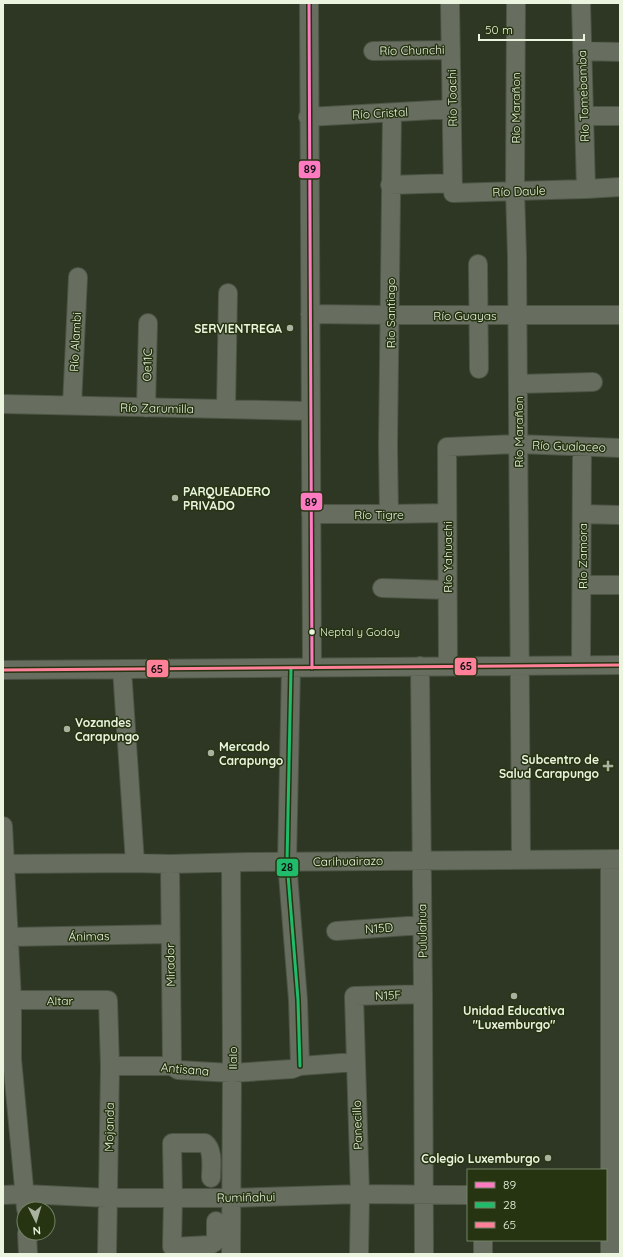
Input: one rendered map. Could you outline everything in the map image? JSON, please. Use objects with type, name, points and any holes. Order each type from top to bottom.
[{"type":"street","points":[[309,3],[308,117],[312,668]]},
{"type":"street","name":"Río Toachi","points":[[450,3],[453,188]]},
{"type":"street","name":"Río Marañon","points":[[516,3],[515,191],[518,384],[521,860]]},
{"type":"street","name":"Río Tomebamba","points":[[581,3],[586,189]]},
{"type":"street","name":"Río Chunchi","points":[[373,51],[451,50]]},
{"type":"street","points":[[582,50],[620,52]]},
{"type":"street","name":"Río Cristal","points":[[308,117],[452,109]]},
{"type":"street","name":"Río Santiago","points":[[389,514],[390,185],[392,112]]},
{"type":"street","points":[[584,116],[620,116]]},
{"type":"street","points":[[390,185],[453,188]]},
{"type":"street","name":"Río Daule","points":[[453,188],[515,191],[620,187]]},
{"type":"street","points":[[478,264],[479,369]]},
{"type":"street","name":"Río Alambi","points":[[72,406],[78,277]]},
{"type":"street","points":[[226,409],[228,293]]},
{"type":"street","name":"Río Guayas","points":[[310,314],[620,315]]},
{"type":"street","name":"Oe11C","points":[[146,408],[148,323]]},
{"type":"street","points":[[518,384],[593,382]]},
{"type":"street","name":"Río Zarumilla","points":[[3,404],[310,411]]},
{"type":"street","name":"Río Gualaceo","points":[[447,447],[518,444],[620,448]]},
{"type":"street","name":"Río Yahuachi","points":[[447,447],[448,666]]},
{"type":"street","name":"Río Zamora","points":[[581,665],[582,447]]},
{"type":"street","name":"Río Tigre","points":[[311,514],[448,513]]},
{"type":"street","points":[[582,514],[620,515]]},
{"type":"street","points":[[582,585],[620,585]]},
{"type":"street","points":[[382,588],[448,590]]},
{"type":"street","points":[[3,670],[620,665]]},
{"type":"street","name":"Pululahua","points":[[420,666],[424,1254]]},
{"type":"street","points":[[291,668],[287,862],[298,1000],[300,1066]]},
{"type":"street","points":[[122,669],[135,863]]},
{"type":"street","points":[[3,833],[12,1000],[7,1059],[11,1127],[25,1201]]},
{"type":"street","points":[[610,1254],[615,1075],[615,859]]},
{"type":"street","name":"Carihuairazo","points":[[4,864],[170,864],[615,859]]},
{"type":"street","name":"Ilalo","points":[[231,863],[231,1254]]},
{"type":"street","name":"Mirador","points":[[170,864],[172,1066]]},
{"type":"street","name":"N15D","points":[[336,931],[422,925]]},
{"type":"street","name":"Ánimas","points":[[9,937],[170,934]]},
{"type":"street","name":"N15F","points":[[354,996],[423,994]]},
{"type":"street","name":"Panecillo","points":[[354,996],[360,1194],[359,1254]]},
{"type":"street","name":"Altar","points":[[12,1000],[108,1000]]},
{"type":"street","name":"Mojanda","points":[[108,1000],[110,1066],[108,1254]]},
{"type":"street","name":"Antisana","points":[[110,1066],[172,1066],[178,1070],[232,1073],[292,1069],[300,1066],[355,1062]]},
{"type":"street","points":[[211,1178],[210,1150],[205,1143],[172,1143],[172,1247],[210,1245],[215,1242],[216,1222]]},
{"type":"street","name":"Rumiñahui","points":[[3,1195],[25,1201],[108,1198],[231,1198],[360,1194],[467,1195]]},
{"type":"street","points":[[27,1241],[28,1254]]},
{"type":"street","points":[[483,1241],[483,1254]]},
{"type":"transit line","name":"89","points":[[309,3],[312,668]]},
{"type":"transit line","name":"65","points":[[3,670],[620,665]]},
{"type":"transit line","name":"28","points":[[291,668],[287,862],[298,1000],[300,1066]]},
{"type":"place","name":"SERVIENTREGA","points":[[290,328]]},
{"type":"place","name":"PARQUEADERO PRIVADO","points":[[175,498]]},
{"type":"place","name":"Neptal y Godoy","points":[[312,632]]},
{"type":"place","name":"Vozandes Carapungo","points":[[67,729]]},
{"type":"place","name":"Mercado Carapungo","points":[[211,753]]},
{"type":"place","name":"Subcentro de Salud Carapungo","points":[[608,766]]},
{"type":"place","name":"Unidad Educativa \"Luxemburgo\"","points":[[514,996]]},
{"type":"place","name":"Colegio Luxemburgo","points":[[548,1158]]}]
